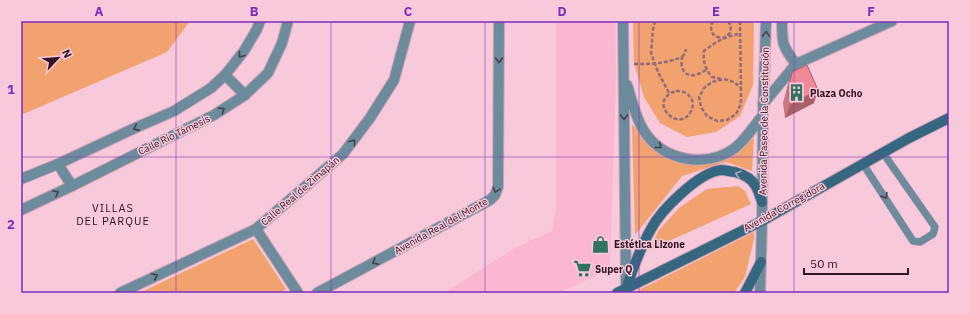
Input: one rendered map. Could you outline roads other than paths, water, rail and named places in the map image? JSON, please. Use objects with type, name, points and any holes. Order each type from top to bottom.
[{"type":"main road","name":"Avenida Corregidora","points":[[624,292],[762,220],[909,138],[949,118]]},
{"type":"main road","points":[[624,292],[641,248],[651,228],[675,200],[689,187],[702,178],[712,172],[723,170],[741,174],[755,184],[762,202]]},
{"type":"main road","points":[[745,293],[761,262]]},
{"type":"street","points":[[21,179],[58,164],[174,111],[211,88],[225,75],[244,51],[260,21]]},
{"type":"street","name":"Calle Río Támesis","points":[[21,210],[214,115],[246,95],[268,73],[282,43],[288,21]]},
{"type":"street","name":"Calle Real de Zimapán","points":[[120,293],[256,230],[343,154],[370,118],[394,80],[410,21]]},
{"type":"street","name":"Avenida Real del Monte","points":[[317,293],[490,200],[495,195],[498,187],[499,21]]},
{"type":"street","points":[[623,21],[624,292]]},
{"type":"street","name":"Avenida Paseo de la Constitución","points":[[760,293],[766,21]]},
{"type":"street","points":[[782,21],[782,39],[785,48],[796,64]]},
{"type":"street","points":[[763,104],[796,64],[892,21]]},
{"type":"street","points":[[225,75],[246,95]]},
{"type":"street","points":[[624,75],[639,122],[644,131],[650,139],[666,152],[681,158],[706,160],[726,153],[735,148],[742,141],[763,115]]},
{"type":"street","points":[[58,164],[72,186]]},
{"type":"street","points":[[256,230],[298,293]]},
{"type":"lane","points":[[863,164],[913,240],[920,242],[933,234],[935,227],[883,153]]},
{"type":"place","name":"Plaza Ocho","points":[[797,93]]},
{"type":"place","name":"Estética Lizone","points":[[601,244]]},
{"type":"place","name":"Super Q","points":[[582,269]]},
{"type":"district","name":"VILLAS DEL PARQUE","points":[[113,214]]}]
